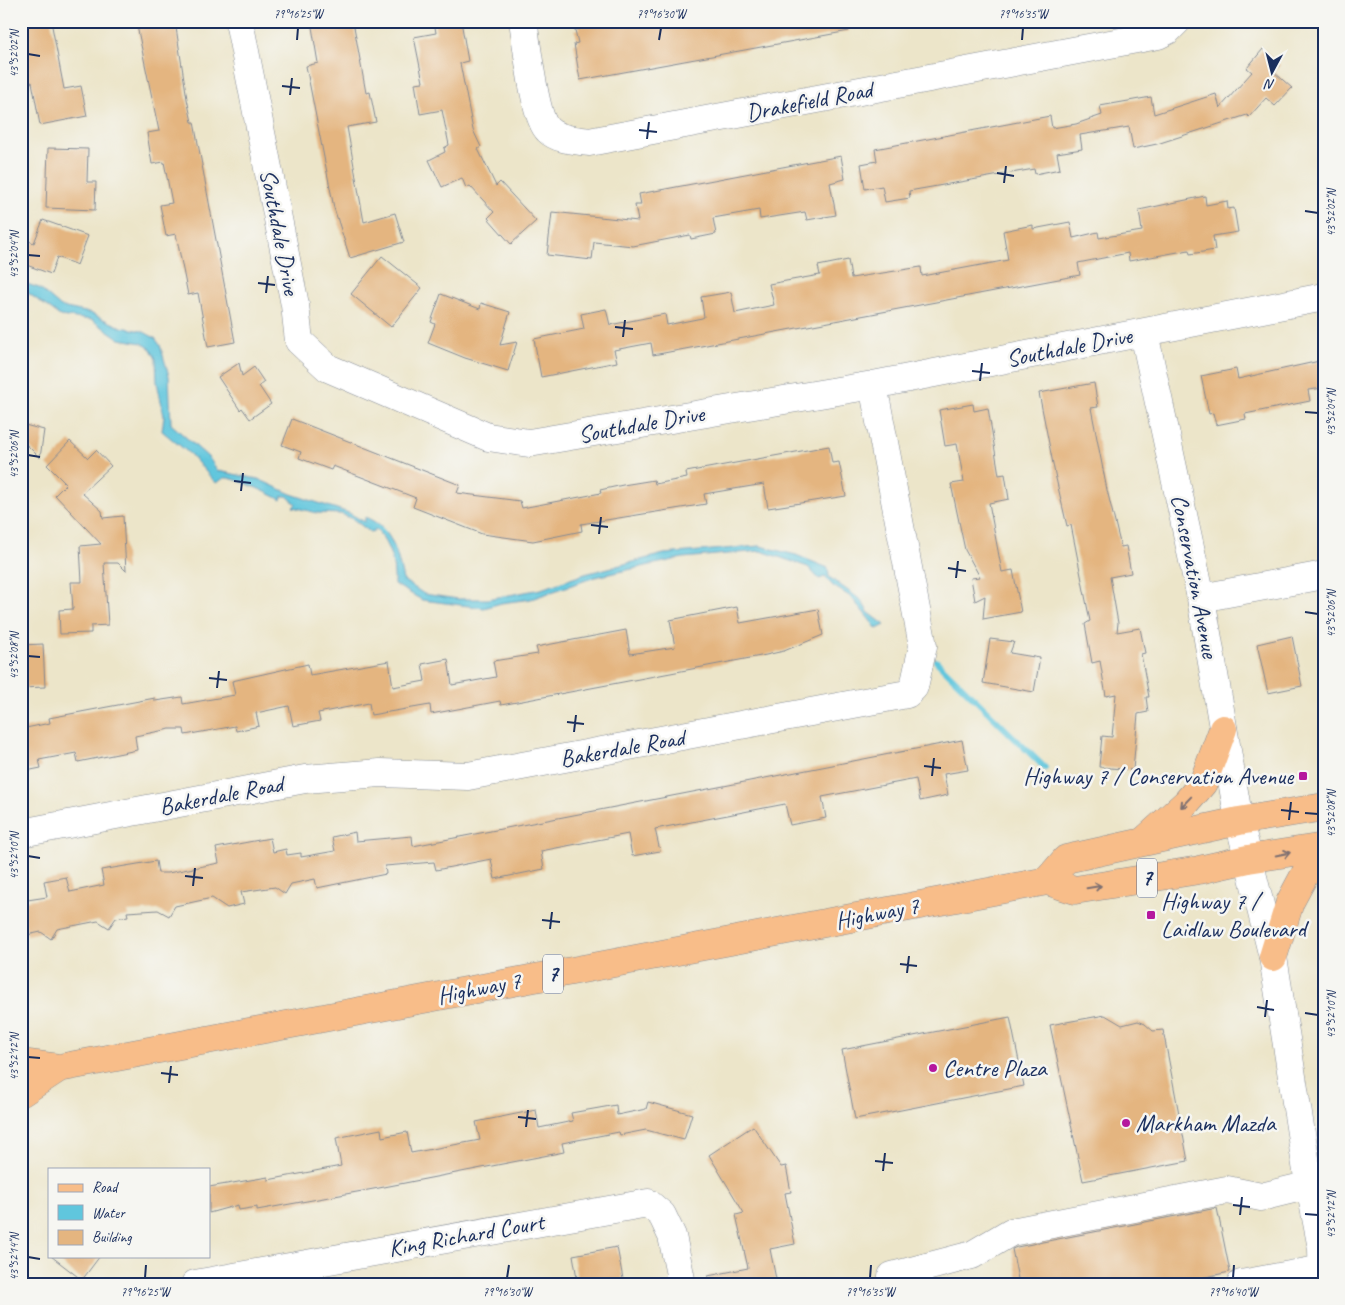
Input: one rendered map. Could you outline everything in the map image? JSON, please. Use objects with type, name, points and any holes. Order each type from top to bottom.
[{"type":"main road","points":[[1143,842],[1186,803],[1203,783],[1223,729]]},
{"type":"main road","name":"7","points":[[1047,881],[1066,858],[1239,821],[1324,807]]},
{"type":"main road","points":[[1273,957],[1290,902],[1321,847]]},
{"type":"main road","name":"Highway 7","points":[[21,1063],[59,1068],[1047,881],[1075,890],[1199,870],[1248,859],[1321,847]]},
{"type":"main road","name":"Highway 7","points":[[21,1093],[59,1068]]},
{"type":"street","name":"Southdale Drive","points":[[239,21],[295,305],[299,342],[328,368],[488,437],[529,443],[873,385],[1324,297]]},
{"type":"street","name":"Drakefield Road","points":[[523,21],[538,109],[548,130],[566,139],[589,142],[1158,35],[1168,30],[1177,21]]},
{"type":"street","name":"Conservation Avenue","points":[[1144,333],[1201,598],[1239,821],[1273,957],[1322,1248],[1323,1276]]},
{"type":"street","name":"Bakerdale Road","points":[[21,833],[305,779],[380,773],[468,776],[907,694],[914,687],[920,668],[923,646],[873,385]]},
{"type":"street","points":[[1201,598],[1324,575]]},
{"type":"street","points":[[894,1284],[892,1276],[972,1255],[1011,1232],[1227,1190],[1261,1197],[1310,1185]]},
{"type":"street","name":"King Richard Court","points":[[195,1284],[648,1203],[662,1215],[672,1236],[682,1284]]},
{"type":"street","points":[[1240,1284],[1323,1276]]},
{"type":"water","points":[[21,282],[39,288],[61,307],[90,313],[121,327],[142,331],[155,338],[160,345],[169,376],[171,424],[209,458],[218,471],[258,479],[291,494],[349,513],[365,522],[365,517],[374,522],[382,528],[392,542],[403,580],[424,594],[458,599],[488,599],[541,589],[585,574],[664,554],[760,546],[796,555],[828,568],[829,577],[861,600],[868,612],[885,625],[877,629],[851,597],[833,586],[825,577],[819,579],[808,567],[761,551],[683,558],[595,577],[531,599],[501,603],[484,608],[422,600],[394,584],[394,569],[391,556],[377,530],[370,532],[353,519],[341,514],[317,513],[293,507],[296,504],[287,496],[282,496],[281,500],[236,480],[224,478],[217,483],[214,481],[190,454],[162,431],[164,416],[157,382],[156,359],[151,349],[142,343],[120,339],[92,320],[60,316],[21,288]]},
{"type":"building","points":[[21,21],[51,21],[64,89],[81,86],[87,116],[40,125],[32,82],[28,83],[21,47]]},
{"type":"building","points":[[136,21],[175,21],[187,99],[192,122],[194,122],[235,342],[208,347],[198,293],[188,295],[176,234],[166,236],[160,205],[172,203],[164,162],[152,164],[147,133],[159,131]]},
{"type":"building","points":[[311,21],[353,21],[366,93],[370,92],[376,122],[347,127],[364,222],[395,213],[404,242],[350,258],[334,208],[306,66],[318,63]]},
{"type":"building","points":[[434,21],[461,21],[468,61],[460,63],[473,130],[481,147],[478,149],[496,186],[500,182],[536,221],[511,244],[488,218],[494,212],[470,186],[466,188],[462,178],[442,187],[429,160],[445,152],[444,148],[449,145],[442,110],[420,114],[415,83],[423,82],[414,37],[436,33]]},
{"type":"building","points":[[578,21],[595,21],[596,26],[621,21],[657,21],[658,27],[696,21],[848,21],[849,31],[580,80],[574,44],[578,43],[575,30],[580,29]]},
{"type":"building","points":[[1263,49],[1280,65],[1274,72],[1292,88],[1275,106],[1266,98],[1249,117],[1247,115],[1157,144],[1133,149],[1129,127],[1080,135],[1082,149],[1057,153],[1060,169],[1035,174],[1034,169],[909,191],[910,198],[885,202],[882,186],[865,189],[861,164],[877,161],[875,149],[1050,116],[1052,128],[1076,124],[1102,115],[1100,106],[1151,97],[1154,114],[1216,94],[1220,108],[1252,72],[1247,68]]},
{"type":"building","points":[[48,148],[88,149],[87,182],[96,182],[95,210],[46,208]]},
{"type":"building","points":[[841,156],[845,179],[830,183],[836,215],[807,220],[805,212],[760,219],[759,210],[713,218],[716,234],[691,239],[690,235],[633,246],[594,242],[592,260],[547,255],[552,212],[638,221],[635,205],[641,205],[639,194]]},
{"type":"building","points":[[1205,196],[1206,205],[1227,201],[1228,209],[1234,208],[1238,232],[1213,236],[1215,250],[1190,254],[1189,250],[1129,261],[1128,253],[1078,263],[1080,275],[653,355],[651,343],[614,350],[617,362],[541,377],[534,339],[584,329],[581,314],[606,309],[610,325],[665,314],[667,325],[704,317],[701,297],[731,292],[735,313],[774,305],[769,284],[820,275],[818,266],[848,260],[851,278],[921,267],[922,276],[1008,260],[1003,231],[1033,225],[1033,229],[1070,222],[1073,238],[1098,232],[1099,238],[1142,231],[1139,210]]},
{"type":"building","points":[[43,220],[88,236],[77,265],[57,257],[51,274],[21,263],[21,238],[34,243]]},
{"type":"building","points":[[382,256],[422,288],[391,327],[351,294]]},
{"type":"building","points":[[441,294],[480,309],[481,303],[510,312],[500,345],[517,342],[508,371],[465,358],[428,343],[435,324],[431,322]]},
{"type":"building","points":[[1324,360],[1324,388],[1308,390],[1310,401],[1245,414],[1246,419],[1216,425],[1213,413],[1209,414],[1201,376],[1236,369],[1238,379]]},
{"type":"building","points":[[239,363],[242,376],[254,367],[264,382],[259,386],[271,404],[250,419],[242,408],[240,410],[218,377]]},
{"type":"building","points":[[1094,383],[1098,407],[1091,408],[1107,490],[1121,547],[1126,546],[1131,573],[1110,577],[1118,623],[1117,632],[1140,628],[1145,653],[1141,654],[1149,697],[1146,697],[1148,712],[1138,714],[1133,770],[1099,767],[1102,736],[1112,737],[1116,694],[1106,696],[1100,661],[1092,663],[1085,624],[1090,621],[1071,525],[1067,526],[1039,393]]},
{"type":"building","points":[[973,404],[974,411],[988,408],[999,475],[1005,474],[1009,499],[989,503],[1002,572],[1013,570],[1021,612],[983,619],[985,596],[975,601],[971,578],[980,577],[965,550],[951,484],[964,482],[957,444],[945,446],[939,410]]},
{"type":"building","points":[[292,419],[460,485],[457,493],[520,501],[522,508],[601,493],[600,490],[623,485],[654,480],[655,484],[687,478],[686,472],[829,446],[832,463],[839,462],[846,496],[768,508],[764,484],[704,494],[706,504],[581,524],[582,531],[533,541],[482,534],[413,507],[416,498],[333,466],[331,470],[299,458],[301,452],[282,445]]},
{"type":"building","points":[[21,424],[44,430],[40,458],[21,439]]},
{"type":"building","points":[[70,441],[88,458],[96,450],[111,466],[82,493],[102,511],[103,518],[123,516],[126,571],[118,563],[104,563],[108,625],[91,626],[91,633],[60,634],[59,610],[73,609],[71,582],[82,582],[80,546],[101,544],[55,495],[66,484],[47,465]]},
{"type":"building","points":[[737,607],[740,623],[818,609],[823,635],[784,651],[766,655],[501,705],[500,701],[431,714],[430,705],[371,715],[369,703],[318,713],[320,721],[293,726],[289,706],[256,713],[259,726],[236,731],[235,726],[185,735],[184,729],[170,729],[135,736],[137,750],[78,762],[76,753],[39,760],[41,768],[21,772],[21,729],[50,723],[49,718],[155,698],[155,701],[182,697],[183,704],[235,695],[232,681],[308,664],[310,675],[389,661],[393,687],[425,681],[422,664],[448,659],[452,685],[496,677],[493,661],[538,654],[536,647],[626,630],[630,654],[675,647],[670,620]]},
{"type":"building","points":[[1292,636],[1302,686],[1268,693],[1257,644]]},
{"type":"building","points":[[990,639],[1014,642],[1010,653],[1040,658],[1034,692],[983,683]]},
{"type":"building","points":[[43,644],[45,687],[21,688],[21,645]]},
{"type":"building","points":[[962,740],[968,770],[944,774],[948,795],[920,801],[916,779],[822,797],[826,818],[790,825],[785,804],[655,829],[660,851],[632,856],[628,834],[541,851],[544,869],[495,879],[491,859],[436,870],[434,862],[385,866],[386,874],[317,888],[315,879],[291,884],[285,894],[275,887],[241,892],[244,904],[227,908],[212,898],[175,906],[169,916],[158,910],[127,912],[128,916],[116,918],[109,928],[98,921],[57,929],[51,939],[41,932],[27,935],[21,901],[47,897],[44,881],[66,877],[70,892],[104,885],[101,870],[156,861],[158,873],[168,873],[219,863],[216,848],[270,838],[273,852],[286,849],[287,855],[301,853],[301,857],[335,851],[332,837],[355,832],[356,841],[412,836],[413,846]]},
{"type":"building","name":"Markham Mazda","points":[[1105,1015],[1122,1025],[1138,1021],[1153,1031],[1163,1030],[1188,1161],[1083,1181],[1050,1025]]},
{"type":"building","name":"Centre Plaza","points":[[1010,1017],[1024,1086],[855,1119],[842,1050]]},
{"type":"building","points":[[648,1102],[692,1114],[684,1140],[646,1130],[620,1135],[619,1132],[562,1143],[564,1152],[257,1210],[257,1207],[239,1210],[238,1205],[210,1213],[210,1187],[268,1177],[268,1180],[341,1166],[336,1138],[381,1129],[382,1137],[407,1132],[411,1153],[480,1140],[476,1122],[536,1110],[539,1128],[573,1121],[571,1113],[616,1105],[617,1115],[646,1109]]},
{"type":"building","points":[[753,1126],[781,1167],[786,1166],[791,1192],[785,1193],[795,1244],[770,1249],[777,1284],[709,1284],[708,1276],[748,1268],[736,1215],[744,1213],[709,1155]]},
{"type":"building","points":[[1217,1208],[1230,1272],[1171,1284],[1019,1284],[1012,1249],[1017,1247]]},
{"type":"building","points":[[617,1247],[624,1284],[578,1284],[573,1255]]},
{"type":"building","points":[[54,1258],[98,1258],[82,1280]]},
{"type":"waterway","points":[[936,661],[1045,768]]},
{"type":"place","name":"Highway 7 / Conservation Avenue","points":[[1303,776]]},
{"type":"place","name":"Highway 7 / Laidlaw Boulevard","points":[[1151,915]]},
{"type":"place","name":"Centre Plaza","points":[[933,1068]]},
{"type":"place","name":"Markham Mazda","points":[[1126,1123]]}]
